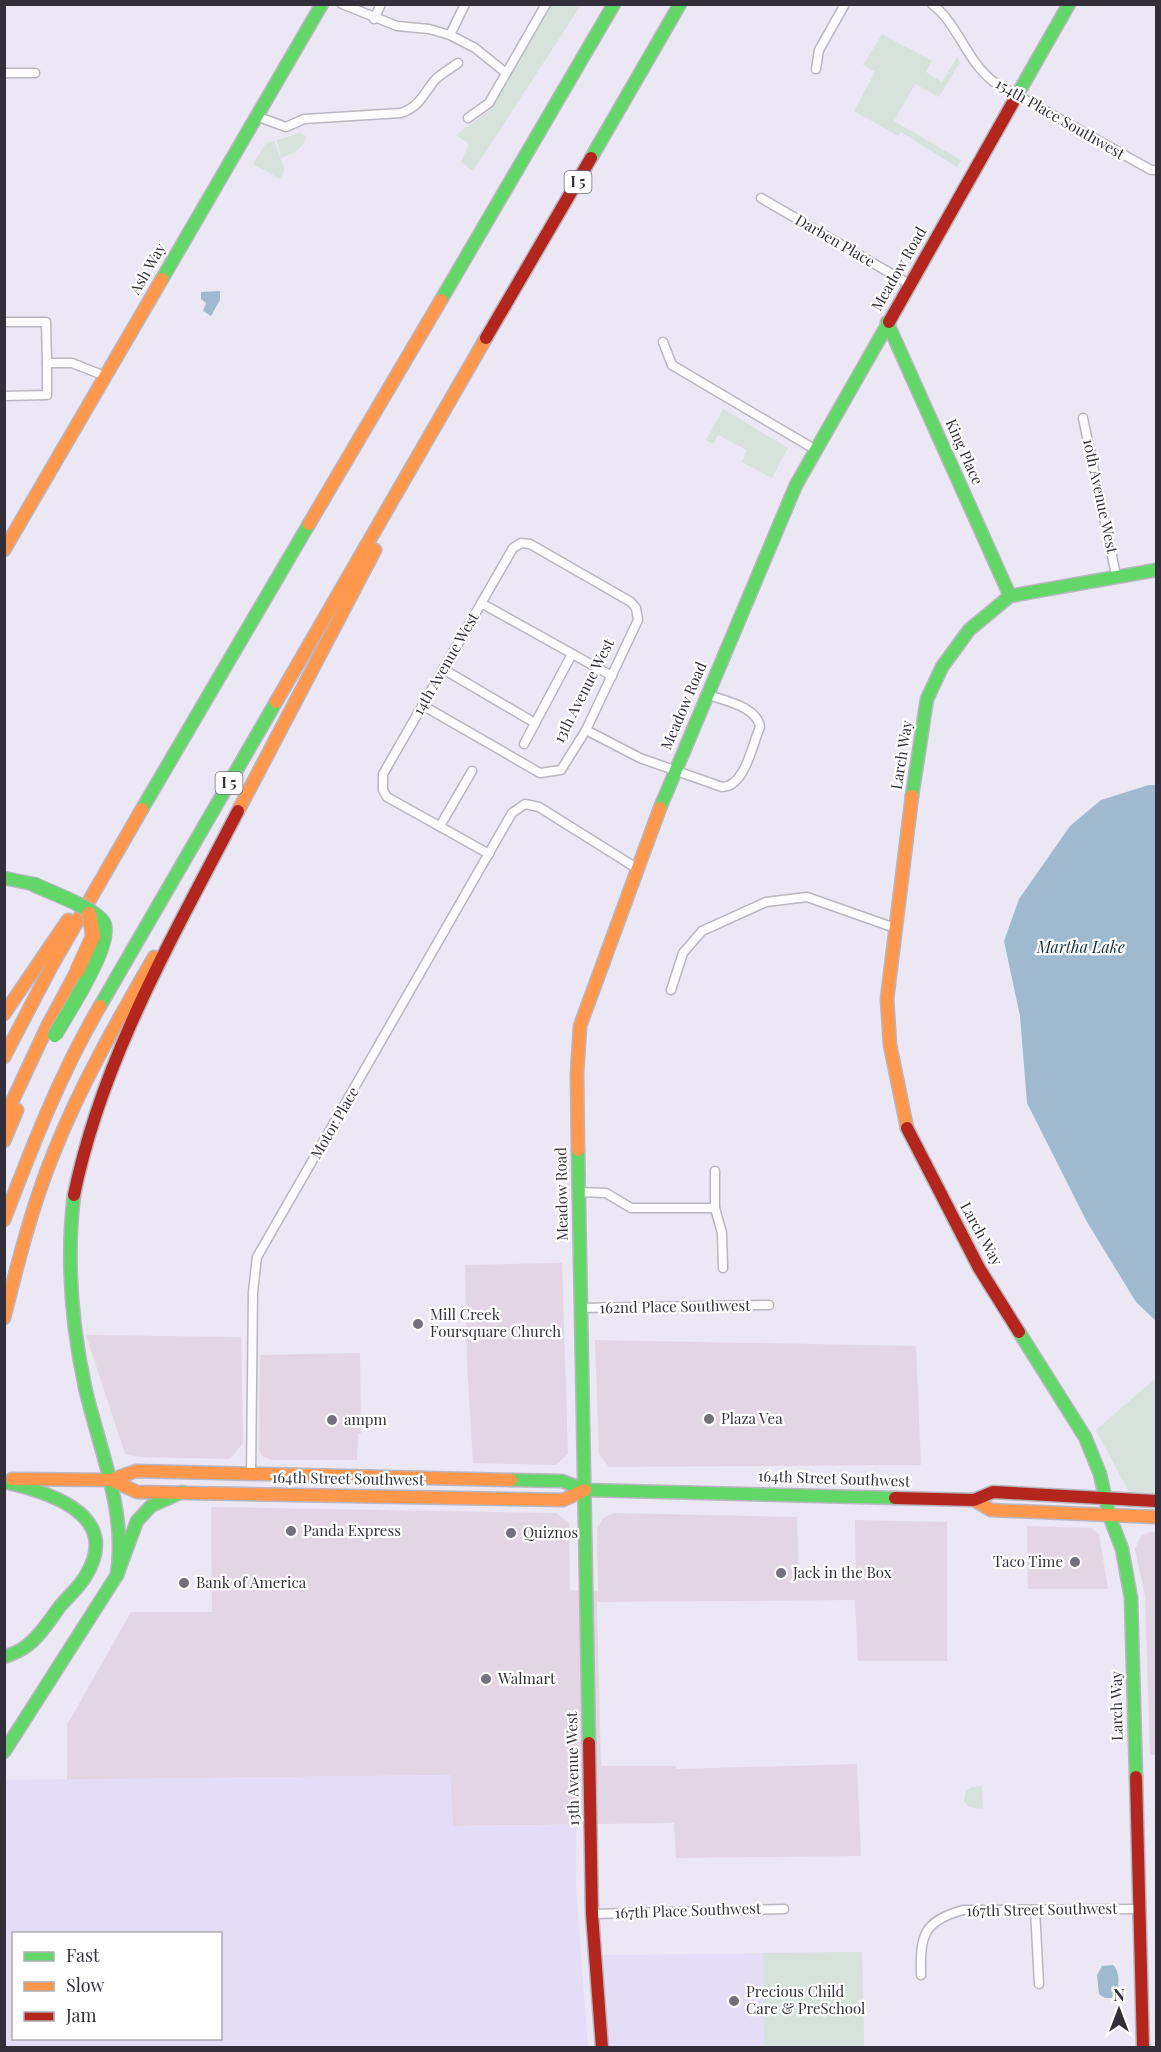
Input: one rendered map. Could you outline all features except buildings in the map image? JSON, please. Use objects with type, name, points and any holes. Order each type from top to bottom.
[{"type":"main road","name":"Ash Way","points":[[4,550],[322,4]]},
{"type":"main road","points":[[4,1057],[51,967],[122,844],[614,4]]},
{"type":"main road","name":"I 5","points":[[4,1220],[37,1132],[82,1037],[680,4]]},
{"type":"main road","name":"Meadow Road","points":[[585,1490],[577,1074],[580,1026],[675,769],[793,491],[1069,4]]},
{"type":"main road","name":"King Place","points":[[887,322],[1010,596]]},
{"type":"main road","points":[[117,1575],[121,1547],[117,1503],[96,1434],[75,1324],[68,1253],[73,1198],[87,1137],[108,1075],[218,847],[476,359]]},
{"type":"main road","name":"Larch Way","points":[[1143,2048],[1138,1909],[1142,1853],[1131,1599],[1127,1569],[1085,1437],[979,1268],[904,1123],[890,1045],[887,999],[927,699],[942,667],[969,630],[1010,596],[1116,575],[1156,570]]},
{"type":"main road","points":[[4,1014],[122,844]]},
{"type":"main road","points":[[4,1318],[18,1259],[55,1152],[99,1054],[218,847]]},
{"type":"main road","points":[[4,878],[33,884],[83,907],[103,922],[106,938],[23,1098],[4,1141]]},
{"type":"main road","points":[[4,1119],[48,1025],[91,947],[95,930],[93,921],[83,907]]},
{"type":"main road","name":"164th Street Southwest","points":[[4,1480],[111,1480],[136,1472],[250,1474],[562,1480],[585,1490],[974,1500],[993,1492],[1156,1501]]},
{"type":"main road","points":[[4,1480],[49,1492],[71,1503],[87,1518],[95,1545],[92,1564],[86,1576],[26,1647],[4,1657]]},
{"type":"main road","name":"164th Street Southwest","points":[[111,1480],[137,1492],[563,1500],[585,1490]]},
{"type":"main road","name":"13th Avenue West","points":[[585,1490],[592,1914],[602,2048]]},
{"type":"main road","points":[[4,1752],[117,1575],[137,1521],[151,1506],[182,1492]]},
{"type":"main road","name":"164th Street Southwest","points":[[974,1500],[991,1510],[1156,1517]]},
{"type":"street","points":[[342,4],[374,19],[450,35],[475,48],[506,73]]},
{"type":"street","points":[[374,19],[381,4]]},
{"type":"street","points":[[450,35],[465,4]]},
{"type":"street","points":[[468,118],[489,103],[546,4]]},
{"type":"street","points":[[816,69],[819,50],[845,4]]},
{"type":"street","name":"154th Place Southwest","points":[[932,4],[950,23],[976,66],[994,82],[1154,170]]},
{"type":"street","points":[[256,116],[286,127],[304,119],[401,113],[412,109],[423,100],[436,78],[458,63]]},
{"type":"street","points":[[4,73],[35,73]]},
{"type":"street","name":"Darben Place","points":[[761,198],[909,284]]},
{"type":"street","points":[[4,322],[46,322],[47,363],[47,395],[4,396]]},
{"type":"street","points":[[663,342],[672,365],[816,450]]},
{"type":"street","points":[[47,363],[72,363],[105,376]]},
{"type":"street","name":"10th Avenue West","points":[[1083,418],[1116,575]]},
{"type":"street","name":"14th Avenue West","points":[[440,826],[387,797],[383,790],[383,774],[513,548],[521,543],[530,544],[631,602],[638,613]]},
{"type":"street","points":[[481,603],[612,676]]},
{"type":"street","name":"13th Avenue West","points":[[422,705],[540,773],[549,774],[561,770],[586,730],[638,620],[638,613]]},
{"type":"street","points":[[524,744],[572,654]]},
{"type":"street","points":[[443,669],[535,723]]},
{"type":"street","points":[[586,730],[640,758],[722,787],[732,786],[738,780],[759,727],[759,720],[753,712],[706,694]]},
{"type":"street","points":[[472,771],[440,826],[489,854]]},
{"type":"street","name":"Motor Place","points":[[250,1474],[253,1292],[257,1257],[512,813],[525,804],[539,807],[638,869]]},
{"type":"street","points":[[671,990],[683,953],[702,931],[766,902],[807,897],[895,928]]},
{"type":"street","points":[[715,1171],[715,1209],[722,1233],[723,1268]]},
{"type":"street","points":[[579,1192],[606,1193],[631,1208],[715,1209]]},
{"type":"street","name":"162nd Place Southwest","points":[[581,1308],[769,1305]]},
{"type":"street","name":"167th Place Southwest","points":[[592,1914],[784,1909]]},
{"type":"street","name":"167th Street Southwest","points":[[921,1975],[920,1950],[923,1935],[944,1915],[963,1910],[1138,1909]]},
{"type":"street","points":[[1035,1910],[1039,1984]]},
{"type":"shaded area","points":[[552,5],[581,5],[473,171],[461,162],[469,144],[456,135],[491,109]]},
{"type":"shaded area","points":[[882,34],[932,61],[926,72],[942,82],[957,57],[960,62],[939,97],[915,84],[894,121],[961,160],[957,167],[901,132],[898,136],[854,111],[875,72],[863,65]]},
{"type":"shaded area","points":[[300,133],[306,136],[303,144],[294,152],[281,158],[277,140]]},
{"type":"shaded area","points":[[274,141],[285,170],[280,179],[253,164],[266,143]]},
{"type":"shaded area","points":[[723,409],[788,448],[772,478],[742,462],[747,450],[718,435],[713,444],[706,440]]},
{"type":"shaded area","points":[[562,1263],[568,1454],[556,1465],[473,1463],[467,1363],[465,1265]]},
{"type":"shaded area","points":[[86,1335],[241,1337],[243,1443],[230,1459],[138,1457],[125,1454]]},
{"type":"shaded area","points":[[595,1340],[916,1346],[921,1465],[609,1467],[599,1454]]},
{"type":"shaded area","points":[[360,1353],[361,1433],[358,1434],[357,1460],[272,1460],[262,1456],[259,1449],[260,1355]]},
{"type":"shaded area","points":[[1156,1378],[1156,1493],[1129,1492],[1096,1430]]},
{"type":"shaded area","points":[[211,1507],[556,1513],[569,1523],[570,1590],[598,1591],[597,1528],[603,1518],[614,1513],[797,1517],[799,1581],[856,1581],[855,1520],[947,1522],[947,1661],[858,1661],[855,1600],[597,1602],[601,1766],[675,1766],[677,1769],[857,1764],[861,1856],[676,1858],[674,1823],[453,1826],[450,1775],[67,1780],[67,1725],[131,1612],[212,1612]]},
{"type":"shaded area","points":[[1027,1526],[1092,1528],[1099,1534],[1108,1589],[1028,1589]]},
{"type":"shaded area","points":[[1156,1532],[1156,1755],[1150,1755],[1145,1596],[1135,1549],[1141,1536]]},
{"type":"shaded area","points":[[450,1775],[453,1826],[576,1825],[576,1889],[588,2047],[5,2047],[6,1780]]},
{"type":"shaded area","points":[[982,1786],[983,1809],[969,1807],[964,1801],[966,1791],[972,1787]]},
{"type":"shaded area","name":"Precious Child Care & PreSchool","points":[[862,1952],[864,2047],[609,2047],[603,1955]]},
{"type":"shaded area","points":[[862,1952],[864,2047],[764,2047],[763,1953]]},
{"type":"water","points":[[220,291],[220,300],[211,316],[203,311],[206,303],[201,299],[201,292]]},
{"type":"water","name":"Martha Lake","points":[[1149,785],[1156,785],[1156,1321],[1136,1302],[1087,1222],[1027,1103],[1020,1016],[1004,941],[1019,899],[1070,826],[1101,800]]},
{"type":"water","points":[[1113,1965],[1117,1972],[1118,1986],[1112,1998],[1105,1998],[1099,1994],[1097,1975],[1102,1966]]},
{"type":"traffic: fast","points":[[162,279],[322,4]]},
{"type":"traffic: fast","points":[[441,300],[614,4]]},
{"type":"traffic: fast","points":[[591,158],[680,4]]},
{"type":"traffic: fast","points":[[1016,97],[1069,4]]},
{"type":"traffic: fast","points":[[887,322],[1010,596]]},
{"type":"traffic: fast","points":[[660,808],[796,485],[889,322]]},
{"type":"traffic: fast","points":[[142,809],[309,524]]},
{"type":"traffic: fast","points":[[912,796],[927,699],[942,667],[969,630],[1010,596],[1156,570]]},
{"type":"traffic: fast","points":[[100,1006],[276,702]]},
{"type":"traffic: fast","points":[[4,878],[33,884]]},
{"type":"traffic: fast","points":[[33,884],[90,911],[103,922],[105,931],[103,944],[88,978],[55,1035]]},
{"type":"traffic: fast","points":[[578,1150],[589,1743]]},
{"type":"traffic: fast","points":[[74,1195],[70,1243],[73,1315],[85,1387],[115,1503],[119,1551],[117,1575]]},
{"type":"traffic: fast","points":[[1019,1332],[1085,1437],[1100,1474],[1109,1515],[1122,1549],[1131,1598],[1136,1777]]},
{"type":"traffic: fast","points":[[511,1480],[562,1481],[585,1490],[895,1498]]},
{"type":"traffic: fast","points":[[4,1482],[41,1492],[60,1500],[76,1510],[88,1522],[95,1537],[95,1556],[80,1584],[30,1643],[4,1657]]},
{"type":"traffic: fast","points":[[4,1752],[117,1575],[137,1521],[151,1506],[182,1492]]},
{"type":"traffic: slow","points":[[4,550],[162,279]]},
{"type":"traffic: slow","points":[[309,524],[441,300]]},
{"type":"traffic: slow","points":[[276,702],[486,338]]},
{"type":"traffic: slow","points":[[238,811],[375,550]]},
{"type":"traffic: slow","points":[[907,1128],[890,1045],[887,999],[912,796]]},
{"type":"traffic: slow","points":[[578,1150],[577,1074],[580,1026],[660,808]]},
{"type":"traffic: slow","points":[[4,1057],[51,967],[142,809]]},
{"type":"traffic: slow","points":[[77,971],[93,936],[89,914]]},
{"type":"traffic: slow","points":[[4,1014],[68,920]]},
{"type":"traffic: slow","points":[[4,1318],[32,1213],[54,1152],[88,1077],[154,957]]},
{"type":"traffic: slow","points":[[4,1119],[48,1025],[77,971]]},
{"type":"traffic: slow","points":[[4,1220],[59,1084],[100,1006]]},
{"type":"traffic: slow","points":[[4,1141],[17,1110]]},
{"type":"traffic: slow","points":[[12,1479],[111,1480],[136,1471],[511,1480]]},
{"type":"traffic: slow","points":[[111,1480],[137,1492],[563,1500],[585,1490]]},
{"type":"traffic: slow","points":[[974,1500],[991,1510],[1156,1517]]},
{"type":"traffic: jam","points":[[889,322],[1016,97]]},
{"type":"traffic: jam","points":[[486,338],[591,158]]},
{"type":"traffic: jam","points":[[74,1195],[86,1144],[121,1046],[165,951],[238,811]]},
{"type":"traffic: jam","points":[[907,1128],[979,1268],[1019,1332]]},
{"type":"traffic: jam","points":[[895,1498],[974,1500],[993,1492],[1156,1501]]},
{"type":"traffic: jam","points":[[589,1743],[592,1914],[602,2048]]},
{"type":"traffic: jam","points":[[1136,1777],[1143,2048]]},
{"type":"place","name":"Mill Creek Foursquare Church","points":[[418,1324]]},
{"type":"place","name":"Plaza Vea","points":[[709,1419]]},
{"type":"place","name":"ampm","points":[[332,1420]]},
{"type":"place","name":"Panda Express","points":[[291,1531]]},
{"type":"place","name":"Quiznos","points":[[511,1533]]},
{"type":"place","name":"Taco Time","points":[[1075,1562]]},
{"type":"place","name":"Jack in the Box","points":[[781,1573]]},
{"type":"place","name":"Bank of America","points":[[184,1583]]},
{"type":"place","name":"Walmart","points":[[486,1679]]},
{"type":"place","name":"Precious Child Care & PreSchool","points":[[734,2001]]}]
